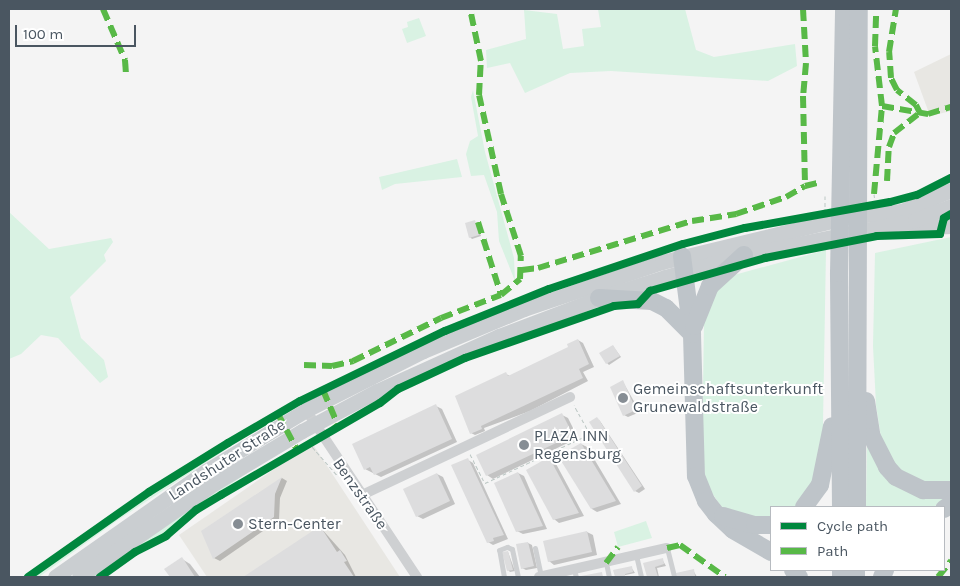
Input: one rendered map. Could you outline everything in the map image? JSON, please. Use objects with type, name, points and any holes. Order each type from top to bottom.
[{"type":"highway","points":[[841,506],[842,369],[840,248],[830,204],[844,9]]},
{"type":"highway","points":[[857,506],[860,276],[855,240],[870,200],[859,9]]},
{"type":"highway","points":[[692,334],[710,286],[744,256]]},
{"type":"highway","points":[[684,264],[692,334],[693,460],[700,489],[716,514],[733,530],[770,551]]},
{"type":"highway","points":[[860,276],[865,288],[865,390],[878,453],[886,467],[909,485],[923,490],[951,490]]},
{"type":"highway","points":[[599,298],[652,301],[666,308],[692,334]]},
{"type":"highway","points":[[805,506],[820,485],[826,465],[834,389],[842,369]]},
{"type":"highway","points":[[716,514],[756,525],[770,525]]},
{"type":"main road","name":"Landshuter Straße","points":[[55,577],[206,471],[306,410],[424,351],[524,309],[840,219],[902,211],[951,190]]},
{"type":"main road","name":"Landshuter Straße","points":[[80,577],[215,483],[315,425],[428,367],[684,264],[855,240],[951,206]]},
{"type":"main road","points":[[855,240],[951,226]]},
{"type":"street","points":[[362,495],[570,397]]},
{"type":"street","name":"Benzstraße","points":[[306,410],[416,577]]},
{"type":"street","points":[[540,577],[575,573],[606,563],[667,548]]},
{"type":"lane","points":[[504,577],[499,553],[501,548],[507,546],[512,549],[518,577]]},
{"type":"lane","points":[[535,548],[540,577]]},
{"type":"lane","points":[[667,548],[674,577]]},
{"type":"lane","points":[[636,555],[641,577]]},
{"type":"lane","points":[[606,563],[609,577]]},
{"type":"path","points":[[466,447],[484,483],[590,434],[570,397]]},
{"type":"shaded area","points":[[951,54],[951,111],[930,116],[914,72]]},
{"type":"shaded area","points":[[312,443],[400,577],[207,577],[179,535]]},
{"type":"green space","points":[[598,9],[685,9],[696,50],[714,57],[795,44],[797,66],[768,81],[611,71],[570,73],[525,93],[510,63],[487,68],[486,50],[526,39],[524,10],[557,14],[563,49],[584,46],[582,29],[601,27]]},
{"type":"green space","points":[[419,18],[426,36],[407,43],[402,29],[408,27],[407,22]]},
{"type":"green space","points":[[473,90],[485,152],[514,258],[515,281],[499,241],[497,212],[484,175],[471,176],[466,154],[470,141],[478,136],[471,97]]},
{"type":"green space","points":[[457,159],[462,177],[395,184],[382,190],[379,177]]},
{"type":"green space","points":[[9,212],[49,249],[111,238],[113,242],[104,255],[106,261],[70,297],[81,338],[104,360],[108,377],[100,383],[58,338],[41,335],[21,354],[9,359]]},
{"type":"green space","points":[[951,237],[951,482],[940,485],[915,480],[899,469],[882,444],[876,405],[873,346],[875,253]]},
{"type":"green space","points":[[826,250],[823,424],[826,424],[816,479],[798,506],[770,506],[770,521],[723,509],[707,486],[702,457],[704,321],[714,294],[734,275]]},
{"type":"green space","points":[[274,418],[118,520],[39,577],[33,577],[159,487]]},
{"type":"green space","points":[[867,440],[887,477],[904,490],[944,498],[935,506],[866,506]]},
{"type":"green space","points":[[261,464],[192,510],[167,532],[134,549],[94,577],[85,577],[152,529]]},
{"type":"green space","points":[[646,521],[652,538],[618,547],[614,532]]},
{"type":"building","points":[[475,220],[479,235],[469,238],[465,223]]},
{"type":"building","points":[[578,339],[589,364],[579,369],[583,378],[481,426],[482,429],[470,434],[455,396],[506,372],[508,376],[568,347],[567,344]]},
{"type":"building","points":[[613,345],[620,356],[606,364],[599,353]]},
{"type":"building","name":"Gemeinschaftsunterkunft Grunewaldstraße","points":[[623,380],[636,410],[623,416],[610,387]]},
{"type":"building","points":[[436,404],[452,439],[374,475],[370,467],[364,470],[352,444]]},
{"type":"building","name":"PLAZA INN Regensburg","points":[[562,413],[573,435],[486,476],[476,455]]},
{"type":"building","points":[[597,417],[642,486],[634,492],[589,422]]},
{"type":"building","points":[[581,443],[616,501],[591,509],[558,456]]},
{"type":"building","points":[[549,457],[579,513],[553,520],[526,470]]},
{"type":"building","points":[[468,458],[504,535],[493,538],[494,541],[487,543],[451,465]]},
{"type":"building","points":[[518,472],[543,526],[516,532],[494,483]]},
{"type":"building","points":[[437,473],[450,501],[416,517],[403,489]]},
{"type":"building","name":"Stern-Center","points":[[282,477],[275,494],[274,517],[213,559],[201,531]]},
{"type":"building","points":[[320,526],[337,552],[340,550],[347,561],[344,562],[354,577],[243,577]]},
{"type":"building","points":[[587,531],[592,552],[548,562],[543,541]]},
{"type":"building","points":[[528,542],[534,566],[521,569],[516,544]]},
{"type":"building","points":[[508,551],[513,570],[507,571],[502,552]]},
{"type":"building","points":[[182,557],[195,577],[170,577],[164,569]]},
{"type":"building","points":[[663,558],[664,564],[655,567],[658,577],[647,577],[643,563]]},
{"type":"building","points":[[632,566],[633,572],[625,574],[625,577],[615,577],[613,570]]},
{"type":"building","points":[[694,569],[695,576],[677,577],[676,573]]},
{"type":"building","points":[[602,572],[603,577],[581,577],[581,576]]},
{"type":"marked path","points":[[103,9],[125,60],[126,73]]},
{"type":"marked path","points":[[304,365],[332,366],[353,361],[441,318],[501,295],[520,279],[521,256],[501,194],[479,95],[481,61],[470,9]]},
{"type":"marked path","points":[[803,9],[806,63],[803,96],[805,186]]},
{"type":"marked path","points":[[874,194],[882,106],[875,46],[876,9]]},
{"type":"marked path","points":[[887,181],[889,147],[894,133],[920,113],[916,105],[897,90],[891,78],[889,52],[896,9]]},
{"type":"marked path","points":[[882,106],[928,114],[951,107]]},
{"type":"marked path","points":[[522,270],[538,268],[692,221],[736,214],[786,197],[805,186],[817,183]]},
{"type":"marked path","points":[[478,222],[501,295]]},
{"type":"marked path","points":[[323,390],[338,425],[333,429]]},
{"type":"marked path","points":[[278,414],[297,449]]},
{"type":"marked path","points":[[667,548],[680,545],[725,577]]},
{"type":"marked path","points":[[606,563],[618,547]]},
{"type":"marked path","points":[[945,568],[951,561]]},
{"type":"marked path","points":[[938,577],[943,571]]},
{"type":"cycle path","points":[[28,577],[149,492],[228,443],[300,401],[445,331],[549,289],[683,244],[745,228],[890,202],[917,195],[951,178]]},
{"type":"cycle path","points":[[100,577],[135,552],[166,536],[196,510],[380,403],[398,389],[465,358],[614,306],[638,304],[650,291],[765,258],[877,236],[940,234],[944,218],[951,214]]},
{"type":"place","name":"Gemeinschaftsunterkunft Grunewaldstraße","points":[[623,398]]},
{"type":"place","name":"PLAZA INN Regensburg","points":[[524,445]]},
{"type":"place","name":"Stern-Center","points":[[238,524]]}]
